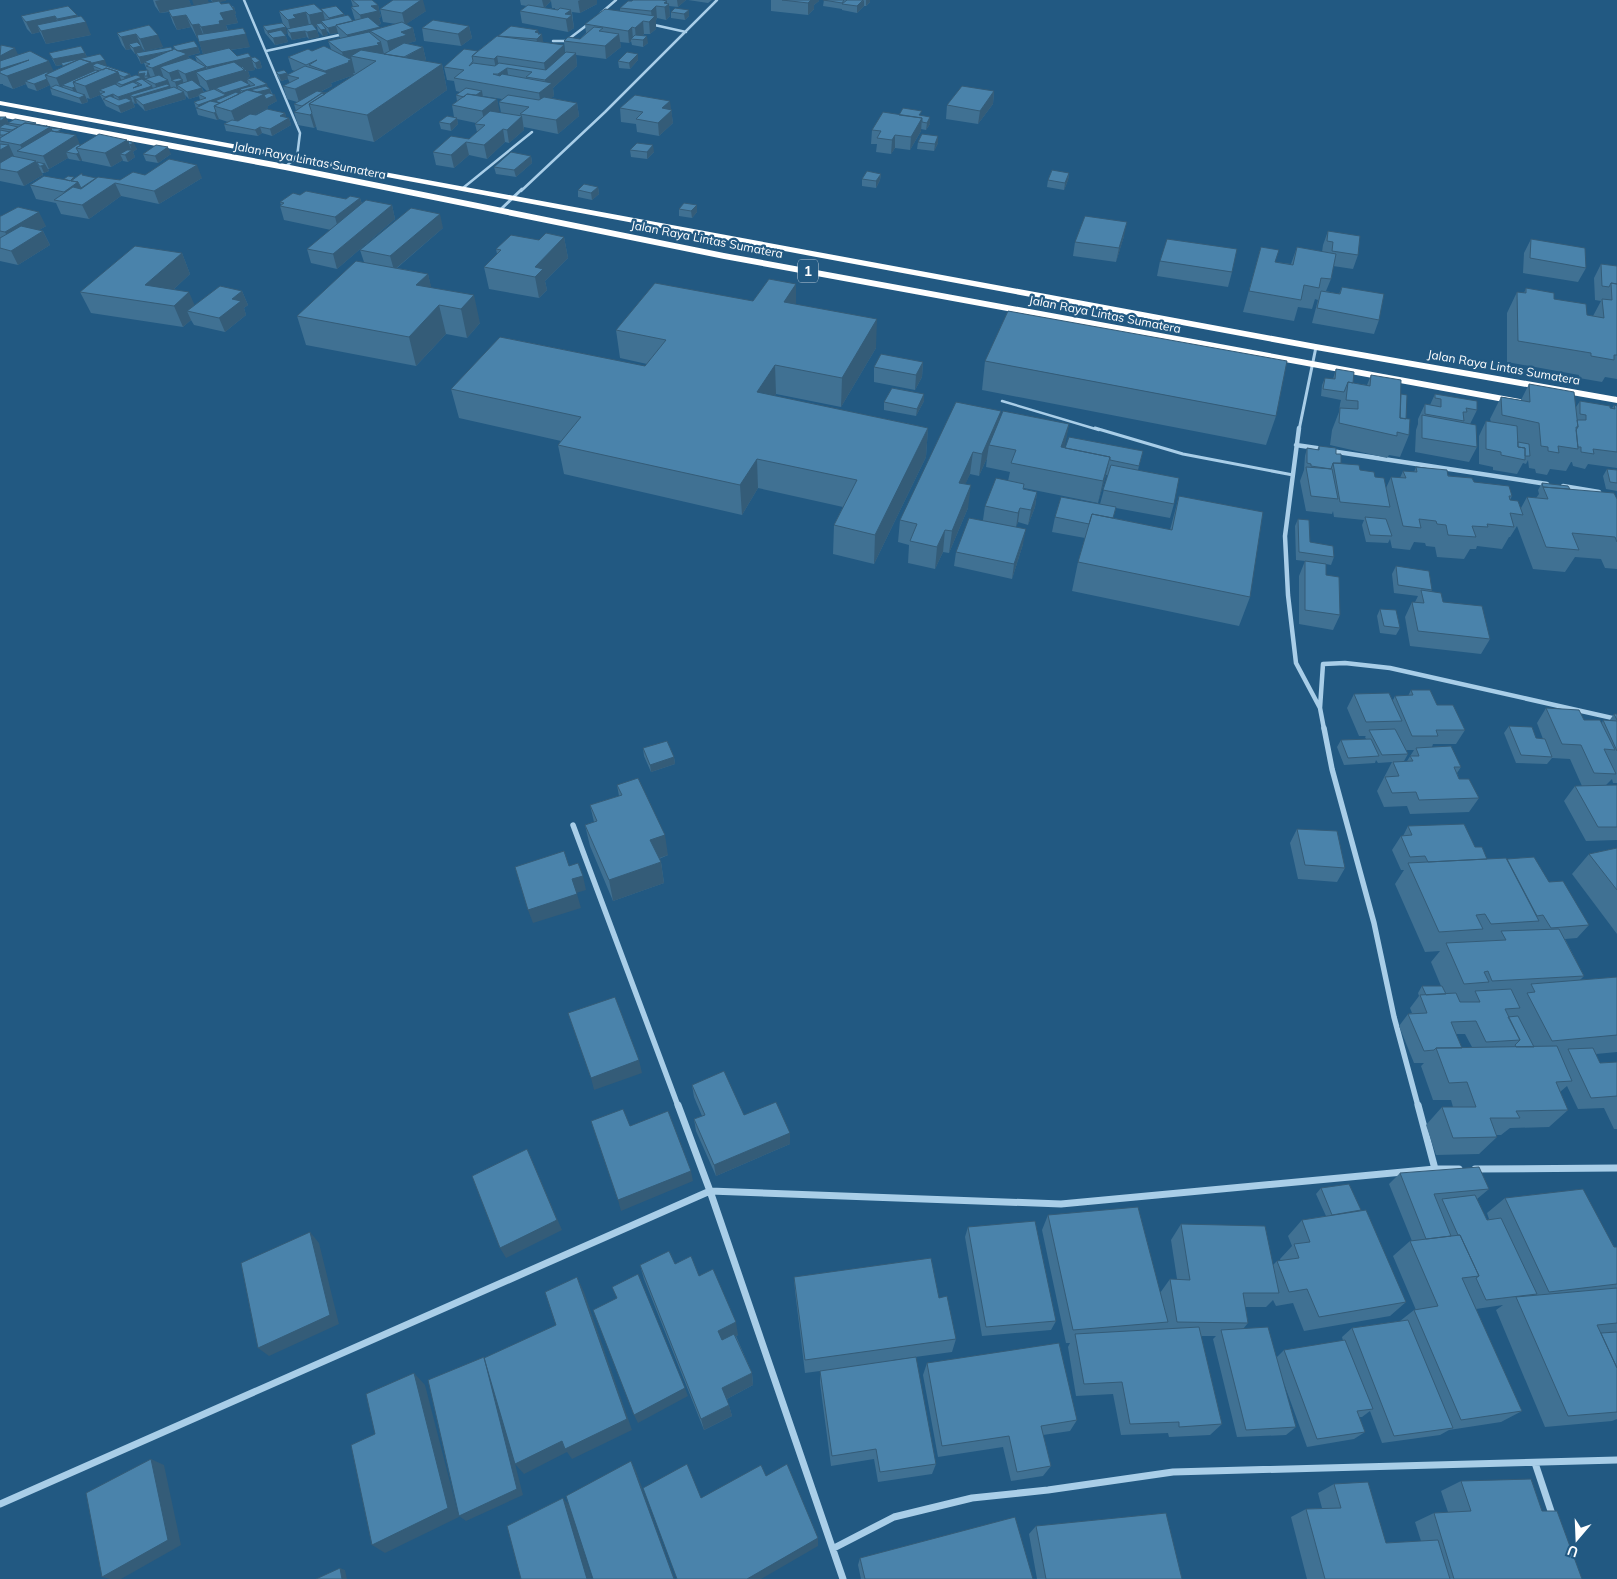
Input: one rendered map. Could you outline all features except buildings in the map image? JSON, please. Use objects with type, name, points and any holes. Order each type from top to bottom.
[{"type":"highway","name":"Jalan Raya Lintas Sumatera","points":[[0,103],[1316,347],[1617,400]]},
{"type":"highway","name":"Jalan Raya Lintas Sumatera","points":[[0,114],[20,120],[286,167],[499,212],[734,258],[1527,404]]},
{"type":"street","points":[[244,0],[266,50],[289,111],[300,133],[296,157],[286,167]]},
{"type":"street","points":[[553,41],[566,41],[616,0]]},
{"type":"street","points":[[499,212],[717,0]]},
{"type":"street","points":[[647,24],[672,27],[686,32]]},
{"type":"street","points":[[266,50],[346,34]]},
{"type":"street","points":[[289,111],[298,107]]},
{"type":"street","points":[[463,188],[532,132]]},
{"type":"street","points":[[1316,347],[1296,446],[1285,536],[1288,595],[1296,662],[1320,708]]},
{"type":"street","points":[[1296,446],[1608,494]]},
{"type":"street","points":[[1436,1169],[1394,1017],[1374,924],[1332,769],[1320,708],[1323,664],[1346,662],[1415,672],[1502,693],[1582,709],[1617,719]]},
{"type":"street","points":[[573,825],[710,1191],[834,1548],[843,1579]]},
{"type":"street","points":[[0,1504],[710,1191],[1061,1204],[1436,1169],[1617,1168]]},
{"type":"street","points":[[834,1548],[894,1517],[972,1498],[1048,1490],[1173,1472],[1617,1460]]},
{"type":"street","points":[[1535,1463],[1556,1525]]},
{"type":"lane","points":[[1002,401],[1183,454],[1293,475]]}]
